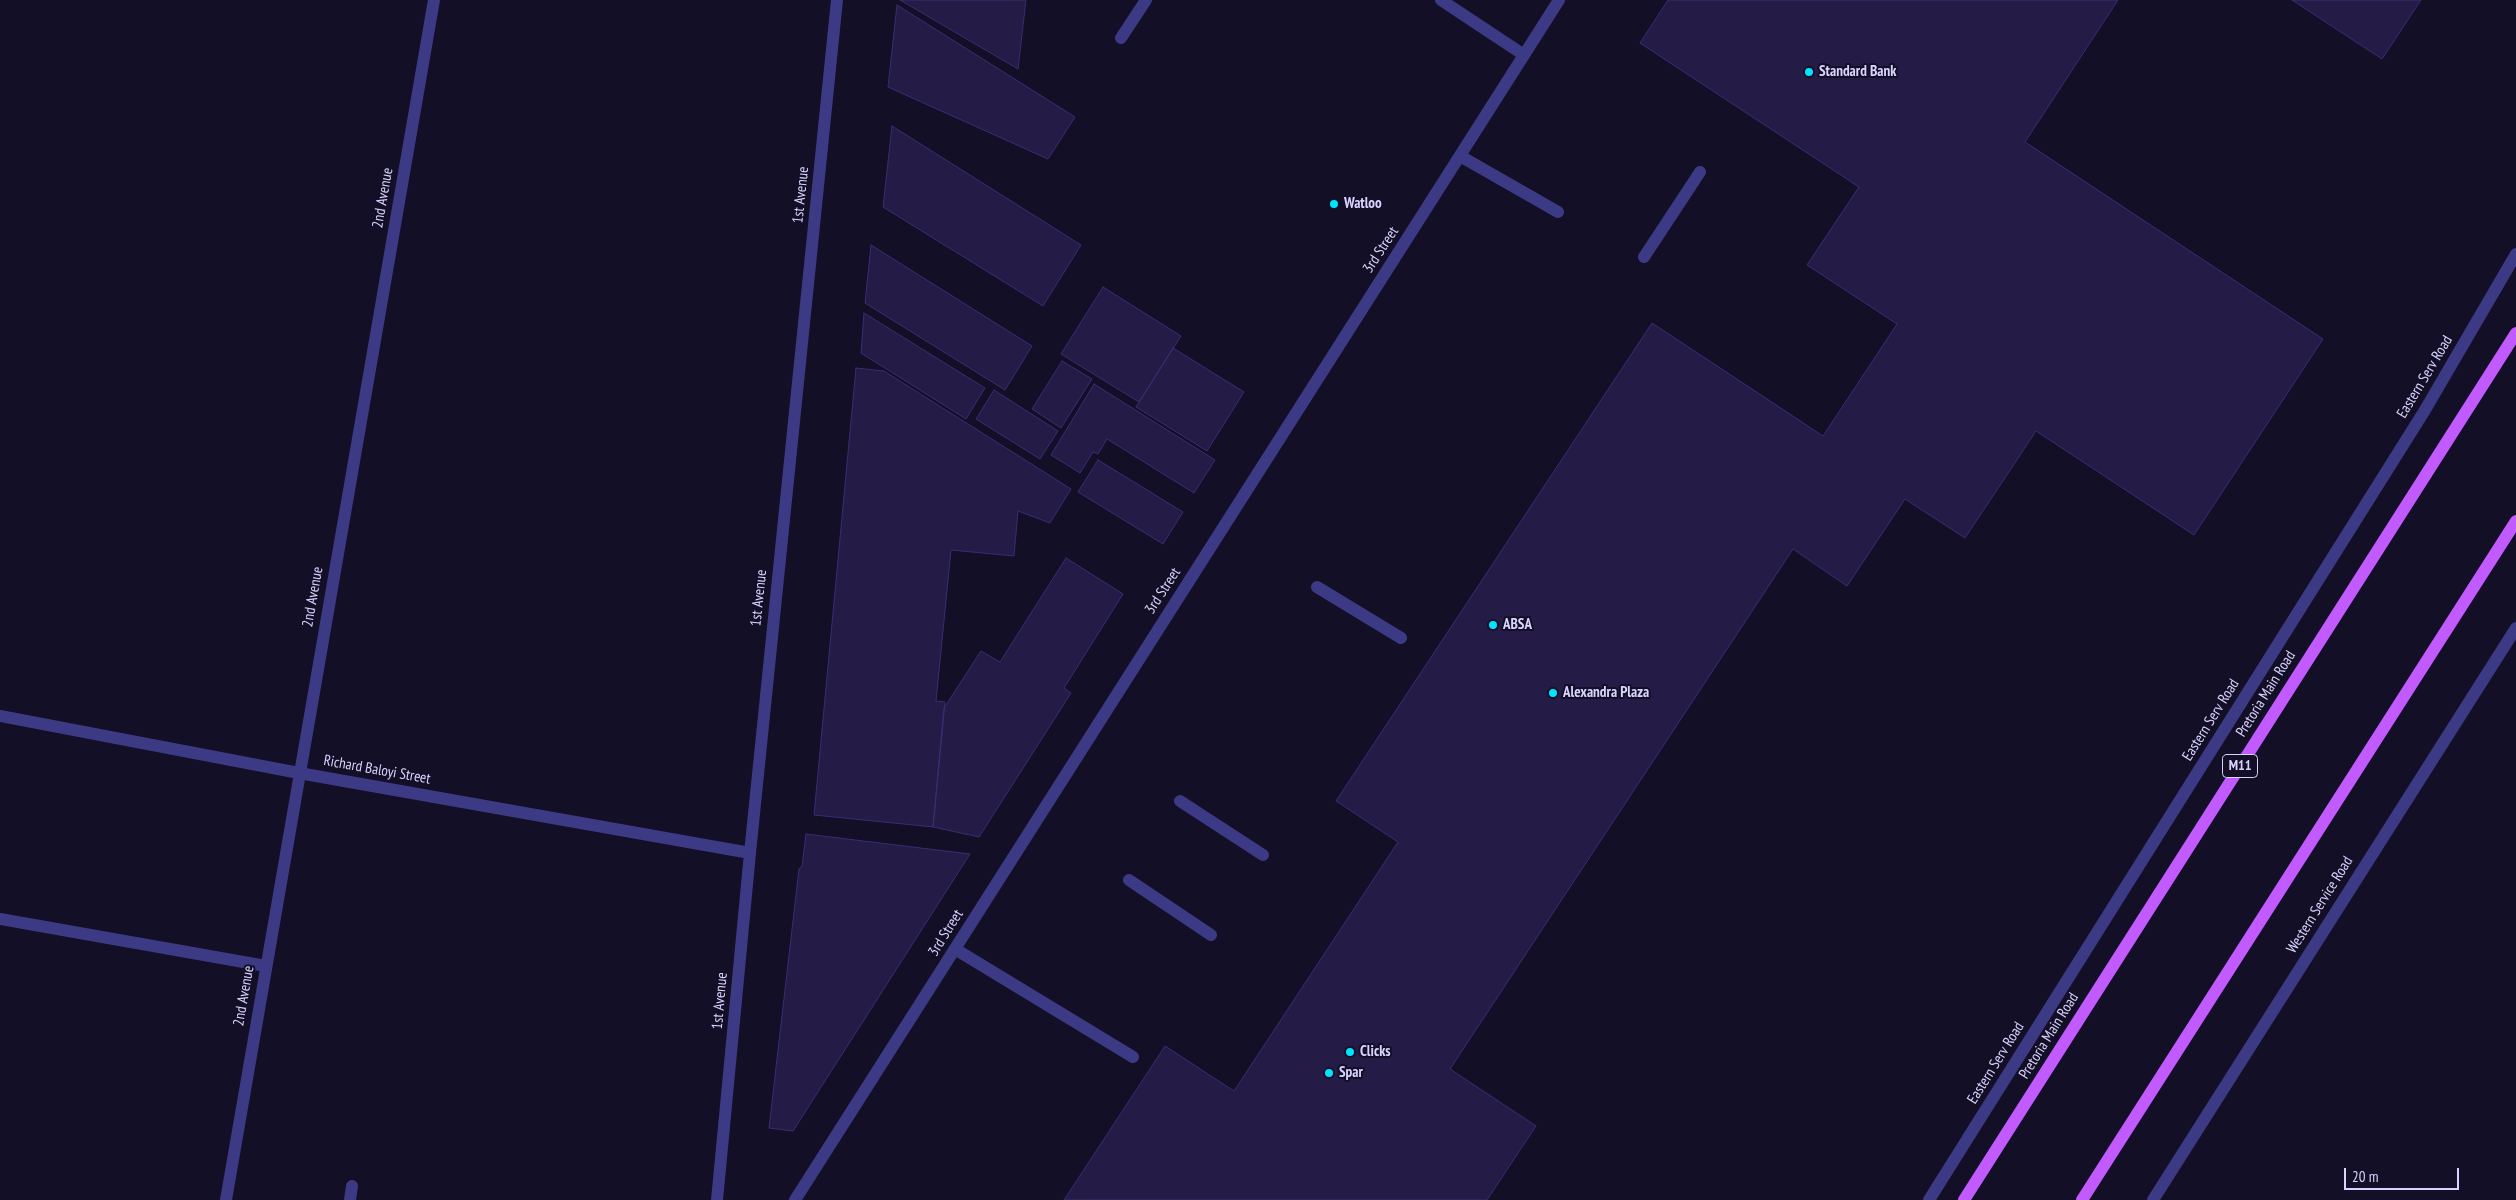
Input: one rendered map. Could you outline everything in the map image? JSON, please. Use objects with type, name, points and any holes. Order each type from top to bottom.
[{"type":"main road","name":"Pretoria Main Road","points":[[1964,1200],[2516,333]]},
{"type":"main road","points":[[2082,1200],[2516,521]]},
{"type":"street","name":"2nd Avenue","points":[[226,1200],[434,0]]},
{"type":"street","name":"1st Avenue","points":[[717,1200],[750,853],[837,0]]},
{"type":"street","points":[[1121,38],[1146,0]]},
{"type":"street","points":[[1441,0],[1524,55]]},
{"type":"street","name":"3rd Street","points":[[795,1200],[1559,0]]},
{"type":"street","points":[[1460,156],[1558,212]]},
{"type":"street","points":[[1644,257],[1700,172]]},
{"type":"street","name":"Eastern Serv Road","points":[[1929,1200],[2426,410],[2516,254]]},
{"type":"street","points":[[1317,587],[1401,638]]},
{"type":"street","name":"Western Service Road","points":[[2153,1200],[2516,628]]},
{"type":"street","name":"Richard Baloyi Street","points":[[0,716],[299,773],[750,853]]},
{"type":"street","points":[[1180,801],[1263,855]]},
{"type":"street","points":[[1129,880],[1211,935]]},
{"type":"street","points":[[0,919],[266,966]]},
{"type":"street","points":[[954,949],[1133,1057]]},
{"type":"street","points":[[350,1200],[352,1186]]},
{"type":"building","points":[[900,0],[1026,0],[1018,69]]},
{"type":"building","name":"Alexandra Plaza","points":[[1668,0],[2118,0],[2025,142],[2323,339],[2194,535],[2036,431],[1965,538],[1905,499],[1847,586],[1793,549],[1450,1069],[1536,1126],[1487,1200],[1064,1200],[1165,1046],[1234,1091],[1398,842],[1336,801],[1652,323],[1823,436],[1897,324],[1807,265],[1859,187],[1640,43]]},
{"type":"building","points":[[2292,0],[2421,0],[2382,59]]},
{"type":"building","points":[[897,5],[1075,117],[1048,159],[888,87]]},
{"type":"building","points":[[892,126],[1081,245],[1043,306],[883,207]]},
{"type":"building","points":[[871,245],[1032,346],[1005,390],[865,303]]},
{"type":"building","points":[[1103,287],[1181,336],[1139,402],[1061,354]]},
{"type":"building","points":[[864,313],[985,388],[966,419],[861,353]]},
{"type":"building","points":[[1173,348],[1244,392],[1207,451],[1136,407]]},
{"type":"building","points":[[1062,361],[1092,379],[1061,428],[1032,409]]},
{"type":"building","points":[[856,368],[884,371],[1071,489],[1050,523],[1018,511],[1014,556],[951,550],[936,701],[945,702],[933,827],[814,815]]},
{"type":"building","points":[[1094,384],[1215,460],[1194,493],[1107,439],[1098,454],[1093,452],[1080,473],[1051,455]]},
{"type":"building","points":[[994,390],[1058,431],[1040,459],[976,419]]},
{"type":"building","points":[[1098,460],[1183,512],[1163,544],[1078,492]]},
{"type":"building","points":[[1066,558],[1123,594],[1064,688],[1071,693],[979,837],[933,827],[944,708],[981,651],[1000,662]]},
{"type":"building","points":[[806,834],[970,854],[793,1131],[769,1128],[799,869],[802,866]]},
{"type":"place","name":"Standard Bank","points":[[1809,72]]},
{"type":"place","name":"Watloo","points":[[1334,204]]},
{"type":"place","name":"ABSA","points":[[1493,625]]},
{"type":"place","name":"Alexandra Plaza","points":[[1553,693]]},
{"type":"place","name":"Clicks","points":[[1350,1052]]},
{"type":"place","name":"Spar","points":[[1329,1073]]}]
